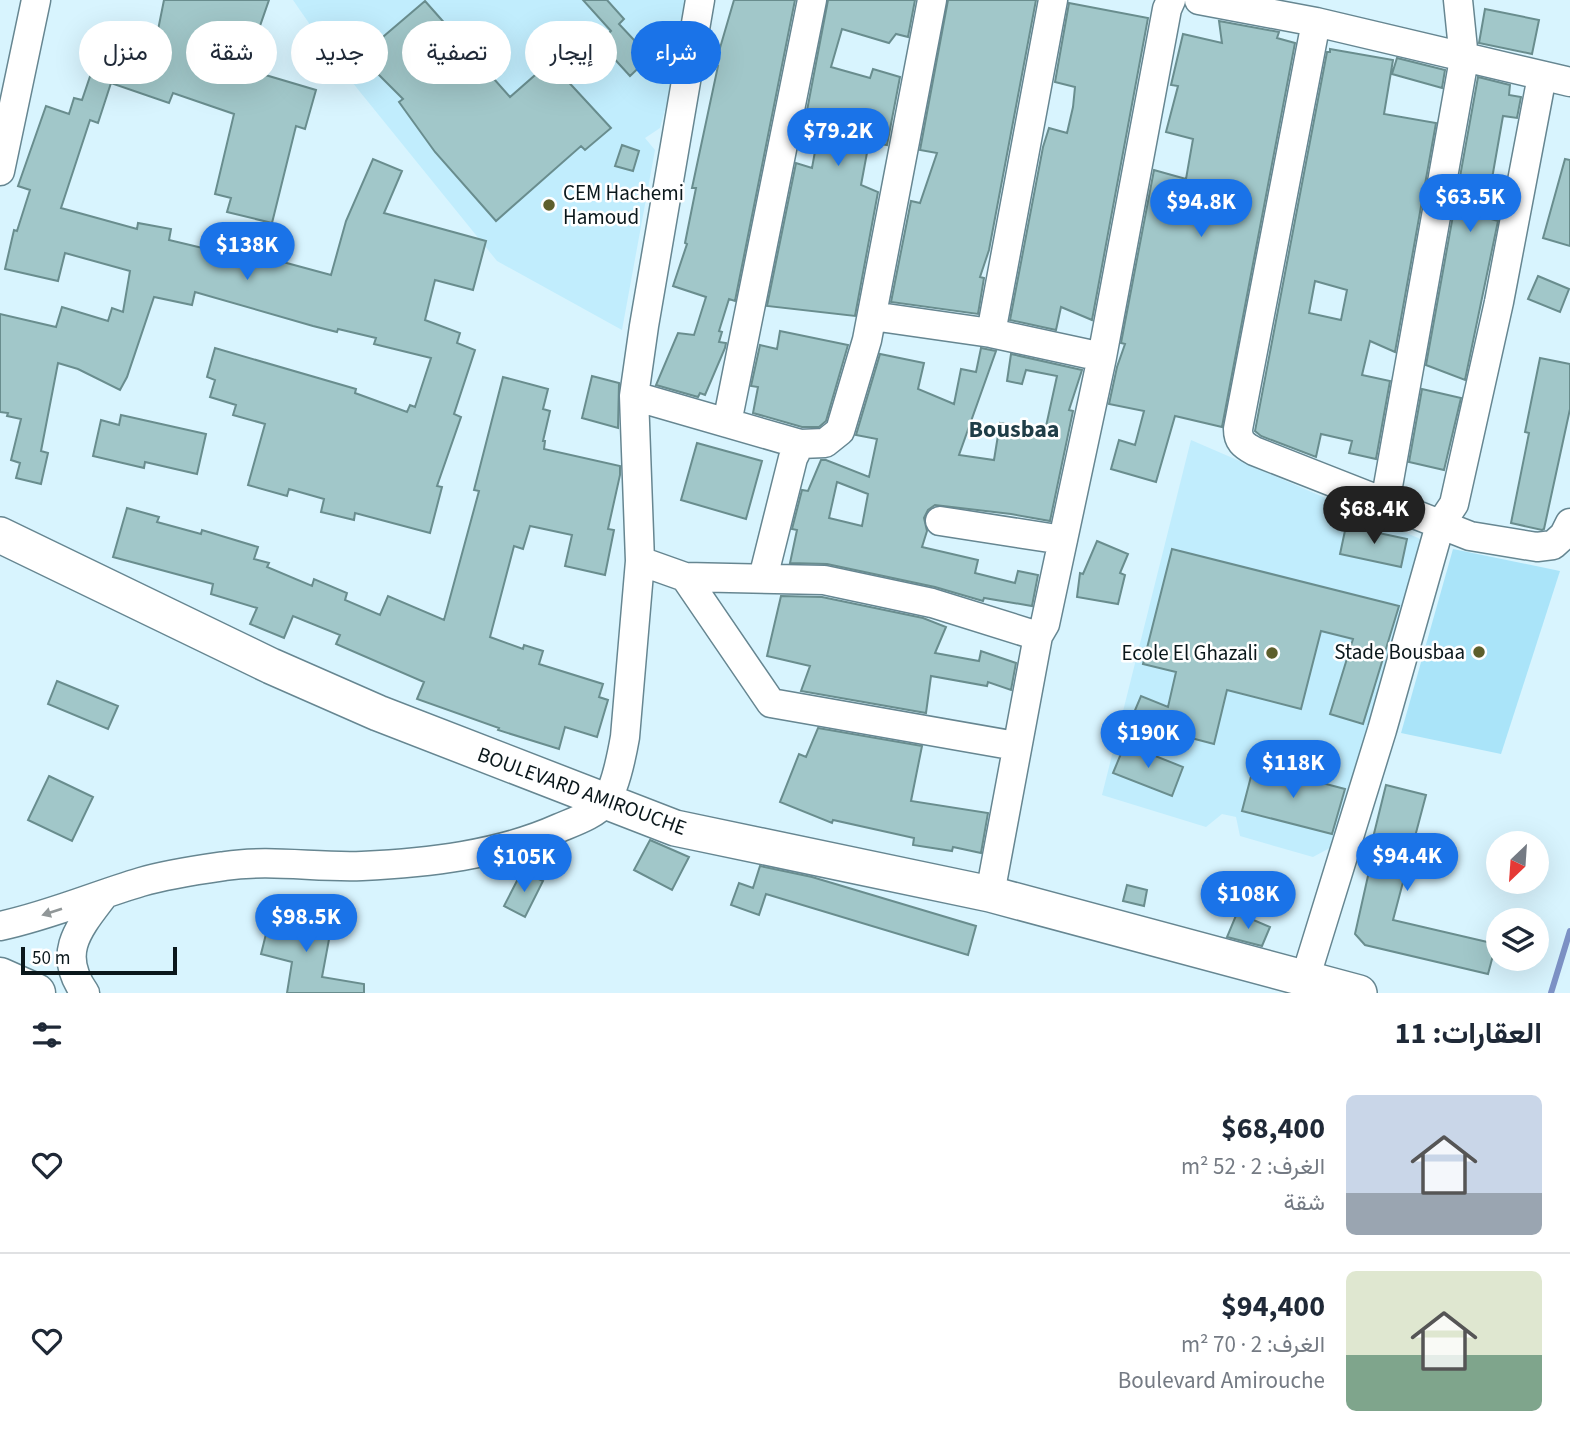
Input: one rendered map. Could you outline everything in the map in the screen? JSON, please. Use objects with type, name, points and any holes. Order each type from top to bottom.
[{"type":"highway","points":[[0,977],[36,993]]},
{"type":"main road","name":"BOULEVARD AMIROUCHE","points":[[0,535],[307,681],[403,723],[675,828],[990,894],[1359,993]]},
{"type":"street","points":[[0,171],[36,0]]},
{"type":"street","points":[[0,926],[144,881],[232,865],[304,863],[360,866],[430,860],[504,848],[580,819],[605,803],[620,765],[625,737],[640,561],[634,396],[700,0]]},
{"type":"street","points":[[727,424],[812,0]]},
{"type":"street","points":[[634,396],[800,444],[825,443],[840,431],[867,340],[932,0]]},
{"type":"street","points":[[991,333],[1053,0]]},
{"type":"street","points":[[990,894],[1038,636],[1045,624],[1063,540],[1101,357],[1167,9],[1171,0]]},
{"type":"street","points":[[1199,0],[1316,22],[1570,82]]},
{"type":"street","points":[[1385,503],[1464,59],[1458,0]]},
{"type":"street","points":[[1316,22],[1238,438],[1243,445],[1254,451],[1470,536],[1537,547],[1553,545],[1564,535],[1570,523]]},
{"type":"street","points":[[1304,979],[1382,730],[1440,525],[1454,504],[1499,302],[1542,76]]},
{"type":"street","points":[[872,316],[991,333],[1101,357]]},
{"type":"street","points":[[763,578],[793,458],[800,444]]},
{"type":"street","points":[[940,521],[1063,540]]},
{"type":"street","points":[[640,561],[685,577],[824,580],[932,603],[1038,636]]},
{"type":"street","points":[[685,577],[771,703],[1016,746]]},
{"type":"street","points":[[85,993],[73,970],[73,942],[78,929],[104,895]]},
{"type":"shaded area","name":"CEM Hachemi Hamoud","points":[[293,0],[695,0],[692,21],[631,21],[631,84],[672,84],[660,128],[645,138],[655,150],[622,330],[497,261],[354,84],[388,84],[388,21],[307,21]]},
{"type":"shaded area","name":"Ecole El Ghazali","points":[[1191,440],[1425,541],[1339,843],[1313,857],[1240,836],[1236,817],[1222,814],[1206,827],[1102,795]]},
{"type":"shaded area","name":"Stade Bousbaa","points":[[1453,549],[1560,571],[1501,754],[1401,733]]},
{"type":"building","points":[[164,0],[269,0],[262,21],[186,21],[186,84],[277,84],[277,78],[316,90],[305,129],[296,126],[272,223],[227,212],[231,198],[215,194],[234,114],[173,93],[169,103],[114,84],[172,84],[172,21],[160,21]]},
{"type":"building","points":[[583,0],[607,0],[624,19],[619,24],[631,37],[630,76],[617,62],[617,21],[602,21]]},
{"type":"building","points":[[734,0],[795,0],[735,301],[729,299],[719,331],[722,332],[719,342],[726,343],[725,348],[705,395],[700,393],[698,397],[656,385],[678,333],[694,335],[706,297],[673,286],[687,244],[685,243],[696,188],[692,188],[714,84],[721,84],[721,44]]},
{"type":"building","points":[[828,0],[915,0],[908,37],[896,34],[889,43],[842,29],[831,67],[870,78],[873,69],[900,77],[887,145],[869,142],[861,185],[878,192],[855,316],[767,306],[796,163],[812,168],[820,124],[805,121]]},
{"type":"building","points":[[948,0],[1036,0],[989,250],[980,277],[984,278],[978,314],[891,302],[911,201],[920,203],[937,153],[920,150]]},
{"type":"building","points":[[425,1],[443,21],[402,21],[402,84],[498,84],[510,97],[525,84],[570,84],[611,128],[585,150],[581,146],[496,221],[435,152],[399,102],[403,99],[388,84],[388,33]]},
{"type":"building","points":[[1069,3],[1148,18],[1092,320],[1061,307],[1056,330],[1010,320],[1043,147],[1049,128],[1067,133],[1073,107],[1075,87],[1055,82]]},
{"type":"building","points":[[1485,9],[1539,20],[1532,54],[1479,43]]},
{"type":"building","points":[[1219,21],[1279,32],[1277,38],[1295,43],[1222,427],[1175,416],[1156,482],[1111,469],[1119,440],[1135,445],[1144,411],[1109,404],[1125,344],[1121,343],[1154,170],[1186,179],[1193,139],[1166,132],[1178,86],[1171,85],[1183,34],[1222,43]]},
{"type":"building","points":[[1330,49],[1393,60],[1384,114],[1436,123],[1395,352],[1370,341],[1362,375],[1390,381],[1376,459],[1349,453],[1352,441],[1321,434],[1316,457],[1261,436],[1255,431],[1327,52],[1330,52]],"holes":[[[1315,281],[1347,290],[1341,320],[1309,313]]]},
{"type":"building","points":[[1397,58],[1445,70],[1442,88],[1392,74]]},
{"type":"building","points":[[1478,77],[1510,85],[1509,95],[1521,97],[1517,118],[1503,116],[1493,173],[1481,216],[1498,221],[1465,380],[1426,365]]},
{"type":"building","points":[[87,84],[111,84],[98,123],[90,120],[61,208],[137,229],[138,223],[171,229],[169,240],[211,250],[213,243],[331,275],[346,221],[373,159],[402,171],[384,213],[486,241],[473,290],[435,280],[425,320],[460,333],[457,343],[475,350],[454,414],[461,417],[437,486],[442,487],[430,533],[355,513],[354,520],[321,512],[324,499],[289,489],[287,496],[248,485],[265,424],[233,415],[236,405],[210,397],[215,380],[207,377],[215,348],[356,389],[355,393],[407,412],[410,405],[415,407],[431,358],[374,344],[376,338],[313,326],[195,292],[192,305],[154,297],[127,377],[120,390],[78,369],[58,363],[41,451],[48,453],[41,484],[16,478],[20,463],[11,460],[21,419],[0,412],[0,314],[56,327],[62,307],[108,321],[112,308],[123,312],[130,271],[65,253],[58,281],[5,269],[14,230],[17,231],[30,190],[18,186],[46,106],[69,114],[74,98],[82,100]]},
{"type":"building","points":[[622,145],[639,151],[633,171],[615,166]]},
{"type":"building","points":[[1565,159],[1570,160],[1570,246],[1543,238]]},
{"type":"building","points":[[1538,276],[1569,289],[1560,312],[1528,299]]},
{"type":"building","points":[[780,331],[848,345],[826,421],[819,427],[802,427],[753,413],[758,387],[751,386],[760,345],[777,349]]},
{"type":"building","points":[[981,348],[996,351],[959,455],[994,460],[1000,423],[1045,431],[1057,376],[1026,370],[1022,384],[1007,381],[1011,354],[1082,370],[1069,410],[1073,411],[1050,521],[935,505],[928,510],[924,518],[927,531],[922,547],[978,560],[975,573],[1015,583],[1018,571],[1038,575],[1032,606],[984,598],[983,601],[935,587],[827,564],[790,563],[797,530],[792,529],[802,490],[808,491],[821,460],[869,477],[877,439],[856,435],[880,354],[924,363],[918,389],[954,404],[961,369],[976,372]],"holes":[[[837,482],[868,494],[862,526],[829,518]]]},
{"type":"building","points":[[1540,358],[1570,364],[1570,409],[1542,530],[1511,523],[1529,433],[1525,432]]},
{"type":"building","points":[[592,376],[619,383],[618,428],[582,418]]},
{"type":"building","points":[[503,377],[548,389],[543,409],[550,411],[543,441],[544,449],[620,466],[608,529],[614,530],[605,575],[565,566],[572,535],[530,526],[523,549],[514,546],[490,637],[523,649],[524,645],[543,651],[539,664],[603,684],[599,697],[608,700],[597,737],[565,727],[559,749],[498,730],[499,728],[417,699],[424,682],[336,644],[340,635],[293,616],[284,638],[250,624],[257,608],[211,594],[213,584],[113,557],[127,508],[159,517],[157,522],[201,534],[202,530],[258,547],[254,559],[269,563],[267,567],[312,586],[314,579],[347,593],[345,600],[380,615],[388,596],[444,620],[479,491],[474,490]]},
{"type":"building","points":[[1422,389],[1461,398],[1444,470],[1409,462]]},
{"type":"building","points":[[121,415],[206,434],[197,474],[145,462],[144,468],[93,456],[101,420],[119,425]]},
{"type":"building","points":[[697,443],[762,461],[746,519],[681,500]]},
{"type":"building","points":[[1346,526],[1407,539],[1401,567],[1340,554]]},
{"type":"building","points":[[1097,541],[1128,554],[1120,573],[1125,575],[1118,604],[1077,597],[1080,573],[1083,574]]},
{"type":"building","points":[[1172,549],[1399,606],[1363,724],[1330,714],[1353,639],[1321,631],[1301,709],[1227,690],[1214,744],[1130,722],[1141,696],[1168,707],[1176,672],[1143,664]]},
{"type":"building","points":[[781,596],[822,597],[923,618],[946,627],[935,653],[979,661],[981,651],[1016,663],[1011,690],[988,682],[987,686],[931,676],[926,713],[801,691],[810,666],[767,656]]},
{"type":"building","points":[[57,681],[118,706],[108,729],[48,704]]},
{"type":"building","points":[[818,728],[922,746],[911,801],[988,813],[981,853],[953,847],[952,851],[913,845],[914,838],[833,820],[832,823],[780,802],[799,754],[806,757]]},
{"type":"building","points":[[1125,744],[1183,767],[1172,796],[1113,773]]},
{"type":"building","points":[[1254,765],[1345,789],[1332,834],[1242,811]]},
{"type":"building","points":[[49,776],[93,797],[72,841],[28,820]]},
{"type":"building","points":[[1386,785],[1426,795],[1393,920],[1486,942],[1488,974],[1365,945],[1355,934],[1370,867],[1366,866]]},
{"type":"building","points":[[650,840],[689,857],[672,890],[634,870]]},
{"type":"building","points":[[760,866],[812,877],[976,926],[968,955],[766,894],[759,915],[731,905],[739,883],[753,888]]},
{"type":"building","points":[[522,871],[543,881],[525,917],[504,906]]},
{"type":"building","points":[[1127,885],[1147,890],[1144,906],[1123,901]]},
{"type":"building","points":[[303,907],[327,912],[323,933],[330,934],[322,977],[364,984],[364,993],[287,993],[292,962],[261,954],[269,922],[285,926],[286,920],[300,923]]},
{"type":"building","points":[[1237,913],[1270,927],[1262,946],[1227,937]]},
{"type":"waterway","points":[[1551,993],[1570,931]]},
{"type":"place","name":"CEM Hachemi Hamoud","points":[[549,205]]},
{"type":"place","name":"Stade Bousbaa","points":[[1479,652]]},
{"type":"place","name":"Ecole El Ghazali","points":[[1272,653]]},
{"type":"district","name":"Bousbaa","points":[[1014,429]]}]
